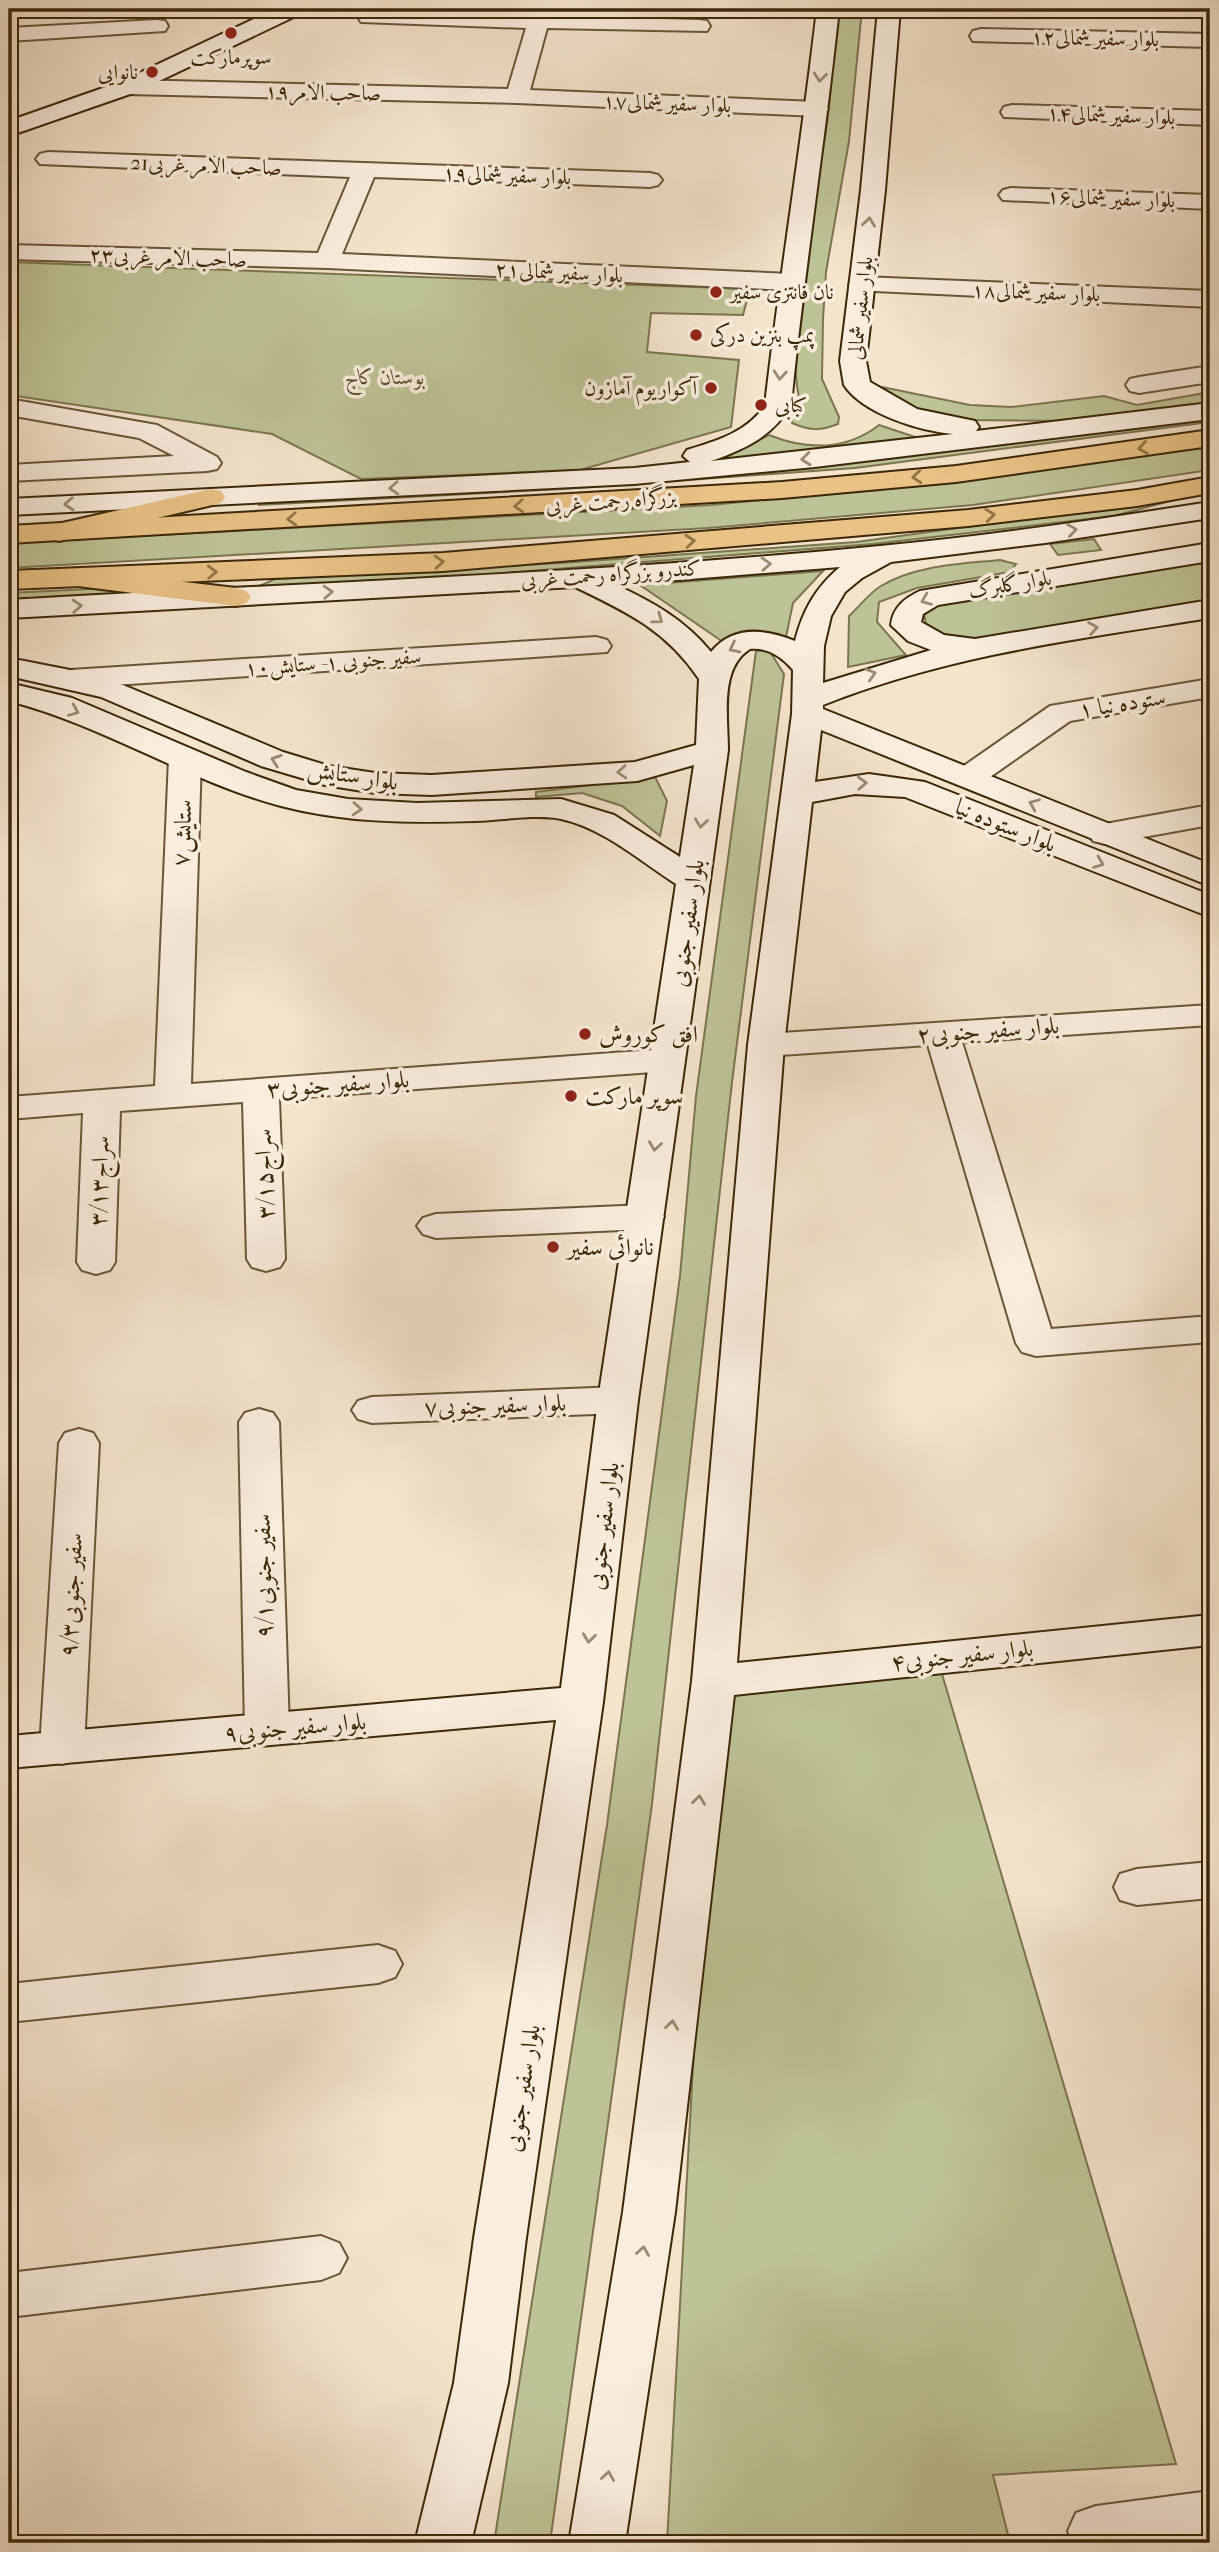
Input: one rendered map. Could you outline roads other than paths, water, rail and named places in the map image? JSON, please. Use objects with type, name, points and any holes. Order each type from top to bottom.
[{"type":"main road","name":"بزرگراه رحمت غربی","points":[[9,535],[782,490],[956,474],[1210,438]]},
{"type":"main road","name":"بزرگراه رحمت غربی","points":[[9,580],[443,562],[968,518],[1136,498],[1210,485]]},
{"type":"main road","points":[[59,533],[211,497]]},
{"type":"main road","points":[[1129,522],[1210,498]]},
{"type":"main road","points":[[70,578],[236,597]]},
{"type":"street","points":[[13,126],[128,87],[292,9]]},
{"type":"street","points":[[787,426],[778,405],[791,282],[817,109],[828,9]]},
{"type":"street","name":"بلوار سفیر شمالی","points":[[889,9],[875,176],[853,361],[857,385],[892,410],[918,421],[983,428],[1069,429]]},
{"type":"street","points":[[369,17],[699,26]]},
{"type":"street","points":[[517,96],[538,22]]},
{"type":"street","points":[[9,35],[157,26]]},
{"type":"street","name":"بلوار سفیر شمالی۱۲","points":[[981,36],[1210,41]]},
{"type":"street","name":"صاحب الامر۱۹","points":[[128,87],[517,96]]},
{"type":"street","name":"بلوار سفیر شمالی۱۷","points":[[517,96],[817,109]]},
{"type":"street","name":"بلوار سفیر شمالی۱۴","points":[[1012,112],[1210,118]]},
{"type":"street","name":"21صاحب الامر غربی","points":[[48,159],[365,170]]},
{"type":"street","points":[[327,261],[365,170]]},
{"type":"street","name":"بلوار سفیر شمالی۱۹","points":[[365,170],[650,180]]},
{"type":"street","name":"بلوار سفیر شمالی۱۶","points":[[1011,195],[1210,202]]},
{"type":"street","name":"صاحب الامر غربی۲۳","points":[[9,252],[327,261]]},
{"type":"street","name":"بلوار سفیر شمالی۲۱","points":[[327,261],[791,282]]},
{"type":"street","name":"بلوار سفیر شمالی۱۸","points":[[862,285],[1210,299]]},
{"type":"street","points":[[1139,385],[1210,374]]},
{"type":"street","points":[[634,476],[787,426],[827,439],[845,438],[864,427],[857,385]]},
{"type":"street","points":[[9,407],[147,431],[206,463]]},
{"type":"street","points":[[9,507],[634,476],[815,459],[1202,414]]},
{"type":"street","points":[[9,473],[206,463]]},
{"type":"street","points":[[206,463],[211,497]]},
{"type":"street","name":"کندرو بزرگراه رحمت غربی","points":[[9,610],[576,578],[883,555],[1210,510]]},
{"type":"street","points":[[1129,522],[1107,534],[1104,540],[1116,551],[1146,563]]},
{"type":"street","points":[[980,542],[1016,547],[1032,558],[1036,566],[1033,581]]},
{"type":"street","name":"بلوار گلبرگ","points":[[981,646],[937,643],[916,635],[906,625],[906,616],[912,607],[930,597],[1210,552]]},
{"type":"street","points":[[597,2543],[649,2212],[714,1681],[766,1045],[808,695],[809,646],[821,604],[834,587],[852,572],[883,555]]},
{"type":"street","points":[[576,578],[615,593],[657,618],[699,657],[714,679]]},
{"type":"street","name":"بلوار گلبرگ","points":[[808,695],[909,662],[981,646],[1210,609]]},
{"type":"street","points":[[714,679],[717,661],[725,650],[758,640],[773,641],[789,647],[808,695]]},
{"type":"street","name":"سفیر جنوبی ۱- ستایش۱۰","points":[[69,678],[596,646]]},
{"type":"street","name":"بلوار ستایش","points":[[9,667],[69,678],[112,691],[272,759],[325,775],[374,783],[432,785],[512,794],[603,822],[693,880]]},
{"type":"street","name":"بلوار سفیر جنوبی","points":[[443,2543],[481,2383],[500,2238],[581,1702],[618,1400],[712,750],[714,679]]},
{"type":"street","name":"ستوده نیا ۱","points":[[969,777],[1061,713],[1210,688]]},
{"type":"street","name":"بلوار ستایش","points":[[9,692],[61,705],[185,758],[289,798],[348,808],[417,813],[636,771],[712,750]]},
{"type":"street","name":"بلوار ستوده نیا","points":[[808,695],[937,764],[1210,876]]},
{"type":"street","name":"ستایش۷","points":[[173,1096],[185,758]]},
{"type":"street","points":[[914,789],[906,776],[908,768],[937,764]]},
{"type":"street","name":"بلوار ستوده نیا","points":[[796,797],[821,788],[846,784],[895,784],[914,789],[1210,907]]},
{"type":"street","points":[[1105,834],[1210,815]]},
{"type":"street","name":"بلوار سفیر جنوبی۲","points":[[766,1045],[1210,1015]]},
{"type":"street","points":[[942,1033],[1036,1343],[1210,1329]]},
{"type":"street","name":"بلوار سفیر جنوبی۳","points":[[9,1108],[667,1060]]},
{"type":"street","name":"سراج۳/۱۵","points":[[261,1090],[266,1259]]},
{"type":"street","name":"سراج۳/۱۳","points":[[96,1262],[102,1101]]},
{"type":"street","points":[[436,1226],[645,1217]]},
{"type":"street","name":"بلوار سفیر جنوبی۷","points":[[372,1410],[618,1400]]},
{"type":"street","name":"سفیر جنوبی۹/۱","points":[[259,1422],[267,1729]]},
{"type":"street","name":"سفیر جنوبی۹/۳","points":[[62,1748],[79,1443]]},
{"type":"street","name":"بلوار سفیر جنوبی۴","points":[[714,1681],[1210,1630]]},
{"type":"street","name":"بلوار سفیر جنوبی۹","points":[[9,1752],[581,1702]]},
{"type":"street","points":[[1137,1887],[1210,1880]]},
{"type":"street","points":[[9,2003],[378,1964]]},
{"type":"street","points":[[9,2295],[321,2258]]},
{"type":"street","points":[[1096,2531],[1210,2516]]},
{"type":"place","name":"سوپرمارکت","points":[[231,33]]},
{"type":"place","name":"نانوایی","points":[[152,72]]},
{"type":"place","name":"نان فانتزی سفیر","points":[[716,292]]},
{"type":"place","name":"پمپ بنزین درکی","points":[[696,335]]},
{"type":"place","name":"آکواریوم آمازون","points":[[711,388]]},
{"type":"place","name":"کبابی","points":[[761,405]]},
{"type":"place","name":"افق کوروش","points":[[585,1034]]},
{"type":"place","name":"سوپر مارکت","points":[[571,1096]]},
{"type":"place","name":"نانوائی سفیر","points":[[553,1247]]},
{"type":"park label","name":"بوستان کاج","points":[[385,377]]}]
